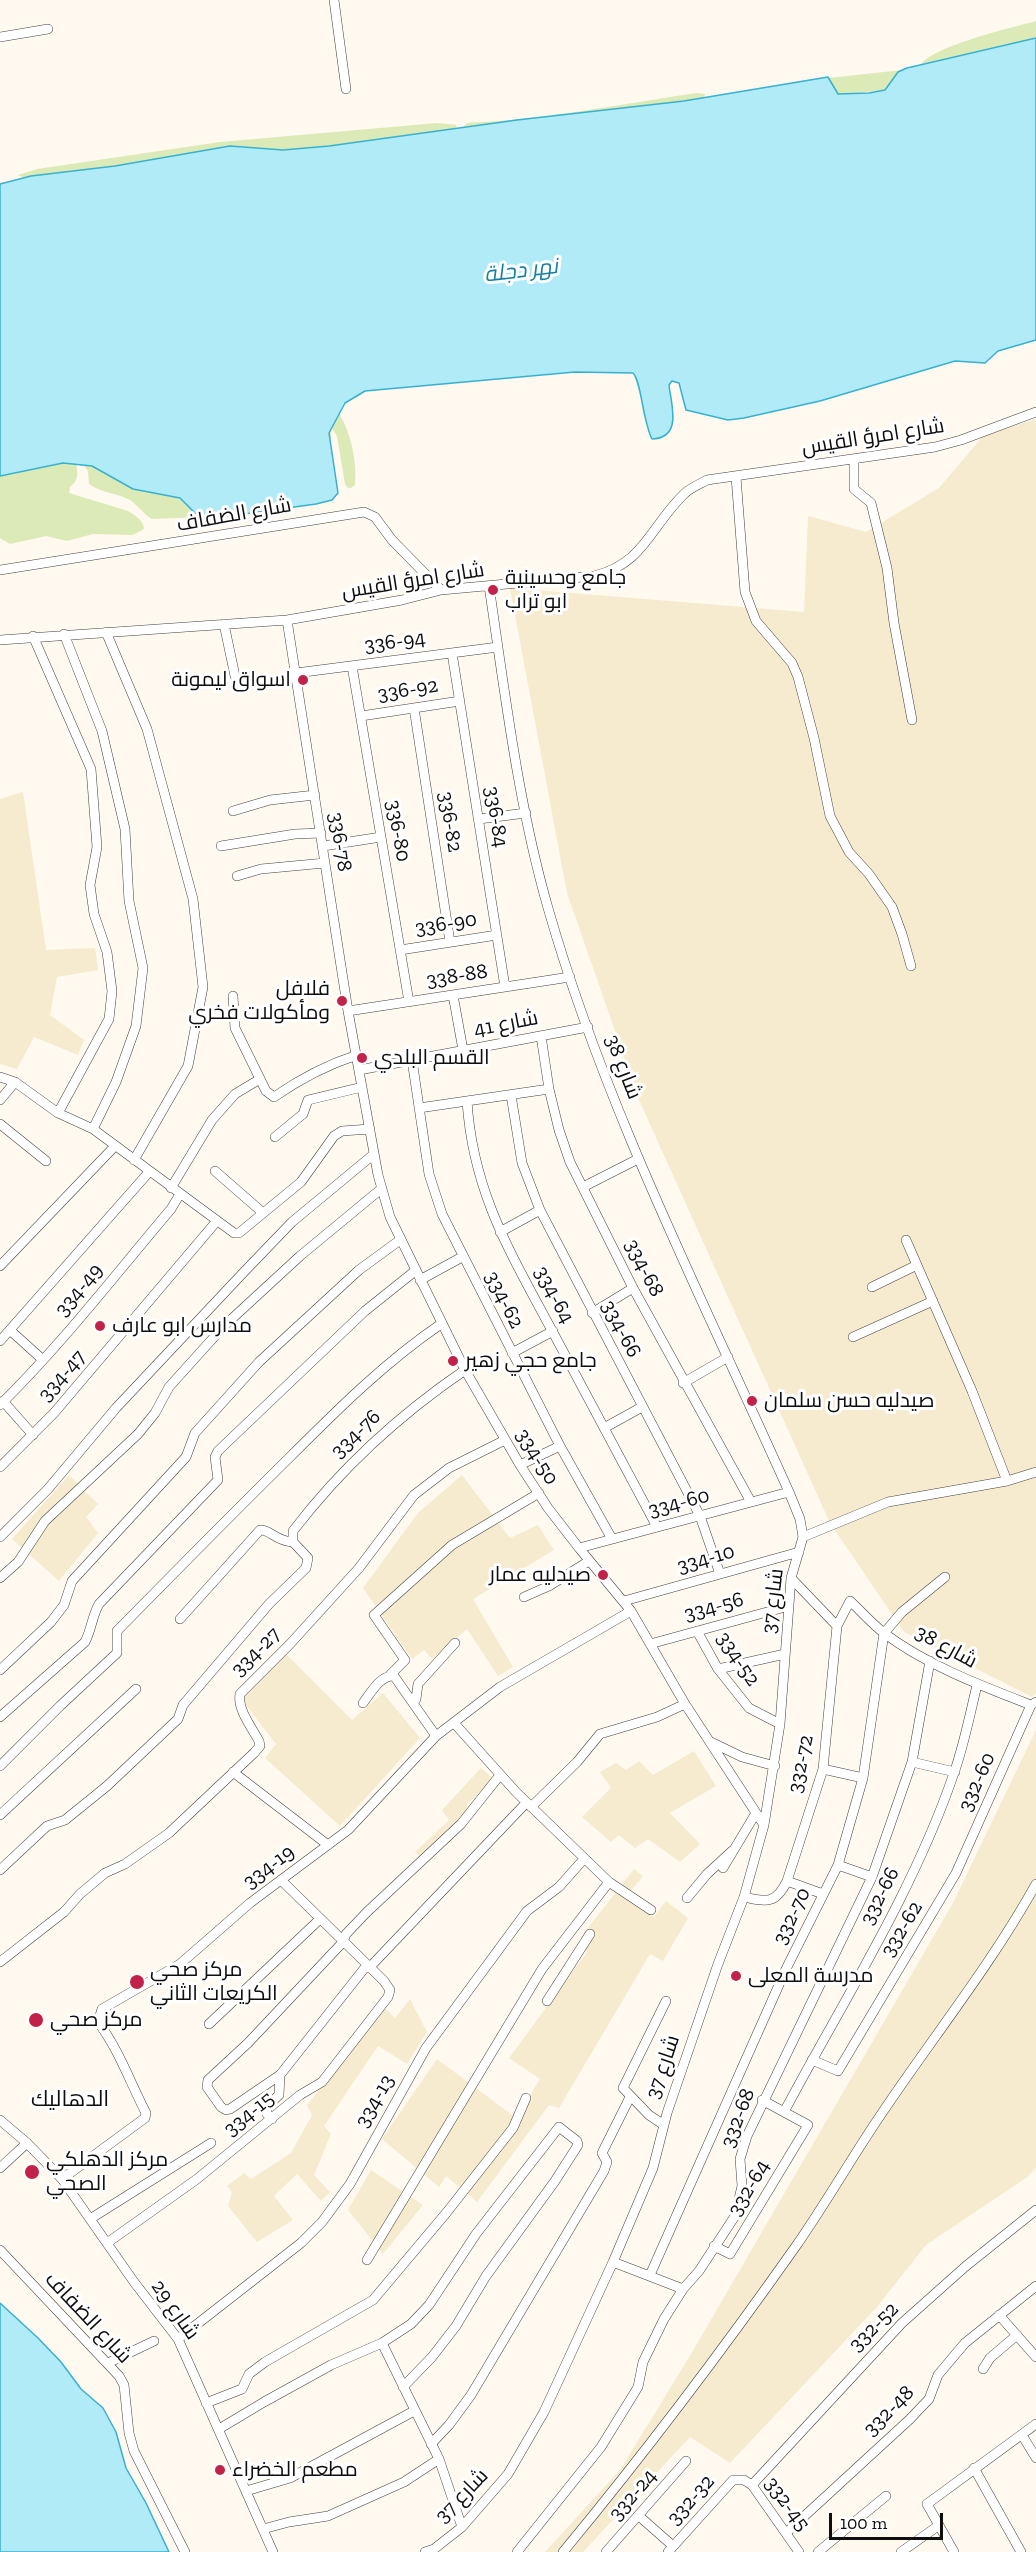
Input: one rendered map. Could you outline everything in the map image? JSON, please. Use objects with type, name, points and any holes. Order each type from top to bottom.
[{"type":"street","points":[[334,0],[345,89]]},
{"type":"street","points":[[0,37],[48,29]]},
{"type":"street","name":"شارع امرؤ القيس","points":[[0,640],[287,620],[402,600],[441,590],[594,576],[613,572],[634,558],[686,492],[707,480],[952,442],[1036,412]]},
{"type":"street","points":[[854,459],[854,489],[871,503],[887,568],[894,623],[912,720]]},
{"type":"street","points":[[736,477],[745,592],[756,621],[795,670],[814,738],[830,816],[849,852],[869,874],[892,907],[911,966]]},
{"type":"street","name":"شارع الضفاف","points":[[0,570],[364,512],[375,517],[392,540],[441,590]]},
{"type":"street","name":"شارع 38","points":[[489,586],[526,813],[548,908],[570,977],[639,1159],[789,1492],[800,1519],[803,1537]]},
{"type":"street","name":"336-78","points":[[287,620],[359,1070]]},
{"type":"street","points":[[224,624],[235,676]]},
{"type":"street","points":[[106,632],[147,729],[193,899],[203,987],[188,1066],[134,1160]]},
{"type":"street","points":[[64,634],[102,731],[125,829],[129,901],[142,968],[136,1026],[116,1082],[93,1129]]},
{"type":"street","points":[[33,636],[91,769],[97,847],[90,885],[94,914],[107,952],[112,991],[109,1019],[58,1113]]},
{"type":"street","name":"336-94","points":[[296,673],[498,647]]},
{"type":"street","name":"336-84","points":[[452,653],[505,987]]},
{"type":"street","name":"336-80","points":[[352,666],[409,1002]]},
{"type":"street","name":"336-92","points":[[361,716],[460,701]]},
{"type":"street","name":"336-82","points":[[414,708],[450,942]]},
{"type":"street","points":[[233,811],[270,800],[315,795]]},
{"type":"street","points":[[479,819],[526,813]]},
{"type":"street","points":[[221,846],[295,834],[321,833]]},
{"type":"street","points":[[323,846],[381,837]]},
{"type":"street","points":[[237,876],[261,869],[325,862]]},
{"type":"street","name":"336-90","points":[[400,950],[497,935]]},
{"type":"street","name":"338-88","points":[[348,1011],[570,977]]},
{"type":"street","points":[[453,995],[463,1050]]},
{"type":"street","points":[[233,996],[235,1028],[266,1091],[274,1097],[300,1078],[357,1055]]},
{"type":"street","name":"شارع 41","points":[[359,1070],[588,1027]]},
{"type":"street","name":"334-68","points":[[541,1036],[549,1089],[570,1162],[683,1383],[751,1502]]},
{"type":"street","name":"334-62","points":[[412,1060],[429,1174],[441,1214],[560,1446],[612,1539]]},
{"type":"street","name":"334-50","points":[[359,1070],[381,1189],[400,1240],[465,1370],[520,1465],[539,1493],[579,1548],[632,1611],[685,1704],[764,1825]]},
{"type":"street","points":[[0,1077],[15,1082],[58,1113],[93,1129],[216,1222],[234,1233],[239,1233],[301,1182],[334,1136],[342,1131],[370,1129]]},
{"type":"street","points":[[171,1188],[212,1120],[235,1094],[260,1078]]},
{"type":"street","points":[[0,1100],[15,1082]]},
{"type":"street","points":[[275,1137],[303,1114],[308,1100],[362,1087]]},
{"type":"street","points":[[419,1108],[549,1089]]},
{"type":"street","name":"334-66","points":[[511,1095],[522,1163],[540,1210],[700,1516],[720,1574]]},
{"type":"street","name":"334-64","points":[[467,1101],[469,1135],[476,1166],[500,1232],[657,1527]]},
{"type":"street","points":[[0,1124],[46,1161]]},
{"type":"street","points":[[0,1266],[115,1146]]},
{"type":"street","points":[[0,1537],[48,1489],[124,1400],[292,1222],[374,1154]]},
{"type":"street","points":[[583,1187],[639,1159]]},
{"type":"street","points":[[0,1341],[150,1172]]},
{"type":"street","points":[[215,1172],[262,1212]]},
{"type":"street","points":[[0,1578],[18,1562],[45,1521],[138,1434],[155,1413],[169,1387],[224,1326],[300,1256],[381,1189]]},
{"type":"street","name":"334-49","points":[[2,1403],[43,1360],[171,1209],[180,1194]]},
{"type":"street","points":[[500,1232],[540,1210]]},
{"type":"street","name":"334-47","points":[[0,1467],[33,1435],[120,1337],[216,1222]]},
{"type":"street","points":[[0,1670],[51,1622],[64,1605],[72,1581],[186,1457],[195,1433],[259,1362],[359,1270],[400,1240]]},
{"type":"street","points":[[906,1240],[972,1391],[1007,1481]]},
{"type":"street","points":[[420,1280],[462,1257]]},
{"type":"street","points":[[872,1287],[917,1265]]},
{"type":"street","points":[[0,1717],[85,1642],[93,1626],[93,1615],[99,1604],[218,1480],[215,1457],[218,1451],[365,1311],[415,1271]]},
{"type":"street","points":[[592,1313],[633,1288]]},
{"type":"street","points":[[853,1336],[933,1301]]},
{"type":"street","points":[[0,1766],[117,1653],[117,1630],[244,1502],[321,1426],[387,1366],[412,1344],[441,1324]]},
{"type":"street","points":[[11,1331],[43,1360]]},
{"type":"street","points":[[512,1353],[553,1331]]},
{"type":"street","points":[[683,1383],[729,1357]]},
{"type":"street","name":"334-76","points":[[293,1542],[293,1531],[349,1465],[422,1399],[465,1370]]},
{"type":"street","points":[[2,1403],[33,1435]]},
{"type":"street","points":[[604,1428],[642,1407]]},
{"type":"street","name":"334-27","points":[[0,1962],[64,1911],[80,1894],[105,1874],[125,1864],[168,1833],[260,1746],[238,1700],[240,1694],[290,1644],[359,1568],[414,1495],[448,1468],[505,1440]]},
{"type":"street","points":[[520,1465],[560,1446]]},
{"type":"street","points":[[803,1537],[888,1502],[1007,1481],[1036,1472]]},
{"type":"street","name":"334-60","points":[[579,1548],[789,1492]]},
{"type":"street","points":[[363,1703],[381,1680],[390,1675],[405,1660],[374,1615],[452,1545],[539,1493]]},
{"type":"street","points":[[0,1870],[47,1826],[65,1820],[107,1786],[178,1719],[183,1706],[190,1697],[269,1604],[306,1568],[308,1558],[293,1542],[279,1541],[265,1530],[260,1530],[180,1619]]},
{"type":"street","name":"شارع 37","points":[[425,2552],[462,2528],[508,2474],[544,2412],[614,2262],[653,2168],[664,2125],[718,1964],[744,1898],[764,1825],[780,1724],[791,1578],[803,1537]]},
{"type":"street","name":"334-10","points":[[624,1601],[799,1552]]},
{"type":"street","points":[[524,1597],[549,1586],[589,1560]]},
{"type":"street","points":[[884,1633],[902,1612],[945,1577]]},
{"type":"street","points":[[791,1578],[837,1626]]},
{"type":"street","name":"شارع 38","points":[[850,1601],[884,1633],[930,1660],[977,1685],[1034,1704]]},
{"type":"street","name":"332-72","points":[[788,1881],[823,1768],[837,1626],[850,1601]]},
{"type":"street","name":"334-56","points":[[650,1644],[789,1606]]},
{"type":"street","name":"334-19","points":[[62,2179],[145,2118],[146,2113],[128,2079],[121,2057],[98,2022],[102,2009],[180,1964],[250,1903],[348,1830],[436,1736],[500,1687],[632,1611]]},
{"type":"street","name":"334-52","points":[[697,1630],[718,1669],[749,1708],[780,1724]]},
{"type":"street","name":"332-70","points":[[650,2275],[786,1969],[838,1865],[863,1778],[884,1633]]},
{"type":"street","points":[[413,1702],[416,1699],[418,1684],[455,1643]]},
{"type":"street","points":[[718,1669],[785,1654]]},
{"type":"street","name":"332-68","points":[[517,2552],[601,2447],[638,2386],[643,2362],[664,2319],[735,2216],[742,2186],[740,2159],[747,2136],[762,2100],[872,1877],[912,1762],[930,1660]]},
{"type":"street","points":[[390,1675],[398,1679],[436,1736]]},
{"type":"street","name":"332-66","points":[[784,2112],[902,1896],[955,1772],[977,1685]]},
{"type":"street","points":[[0,1815],[136,1689]]},
{"type":"street","points":[[500,1775],[461,1824],[367,1912],[346,1934],[343,1942],[206,2084],[221,2107],[226,2110],[280,2075],[368,1966],[529,1805],[577,1762],[600,1734],[657,1717],[685,1704]]},
{"type":"street","name":"332-60","points":[[956,1873],[1034,1704]]},
{"type":"street","points":[[454,1723],[500,1775],[583,1860],[609,1882],[651,1910]]},
{"type":"street","points":[[709,1741],[742,1757],[775,1766]]},
{"type":"street","points":[[912,1762],[955,1772]]},
{"type":"street","points":[[823,1768],[863,1778]]},
{"type":"street","points":[[233,1772],[327,1845]]},
{"type":"street","points":[[723,1868],[756,1814]]},
{"type":"street","points":[[687,1898],[702,1879],[732,1851]]},
{"type":"street","name":"334-13","points":[[178,2339],[301,2243],[322,2222],[350,2184],[426,2048],[527,1911],[559,1887],[583,1860]]},
{"type":"street","points":[[838,1865],[872,1877]]},
{"type":"street","name":"332-62","points":[[812,2060],[838,2071],[956,1873]]},
{"type":"street","points":[[281,1880],[368,1966]]},
{"type":"street","points":[[744,1898],[763,1901],[772,1899],[781,1893],[788,1881],[823,1894]]},
{"type":"street","points":[[368,2260],[542,1969],[609,1882]]},
{"type":"street","points":[[563,2552],[682,2405],[797,2244],[918,2060],[980,1975],[1036,1884]]},
{"type":"street","points":[[209,2024],[320,1919]]},
{"type":"street","points":[[547,2001],[590,1934]]},
{"type":"street","name":"334-15","points":[[107,2243],[197,2179],[300,2095],[322,2082],[388,1997],[390,1990],[368,1966]]},
{"type":"street","points":[[542,1969],[559,1981]]},
{"type":"street","points":[[664,2125],[649,2115],[630,2097],[623,2086],[654,2030],[666,2001]]},
{"type":"street","points":[[272,2119],[267,2114],[266,2107],[279,2095],[280,2075]]},
{"type":"street","points":[[431,2444],[450,2425],[471,2395],[604,2171],[607,2162],[602,2152],[630,2097]]},
{"type":"street","points":[[207,2403],[242,2389],[249,2374],[265,2362],[373,2300],[513,2128],[526,2098]]},
{"type":"street","points":[[762,2100],[784,2112]]},
{"type":"street","name":"332-64","points":[[714,2246],[730,2254],[808,2125],[784,2112]]},
{"type":"street","name":"شارع 29","points":[[0,2120],[27,2143],[62,2179],[178,2339],[273,2552]]},
{"type":"street","points":[[219,2429],[331,2365],[382,2343],[411,2324],[429,2305],[476,2234],[556,2127],[577,2141],[578,2145],[555,2181],[486,2276],[456,2326],[432,2357],[403,2387]]},
{"type":"street","points":[[0,2168],[27,2143]]},
{"type":"street","points":[[90,2219],[211,2143]]},
{"type":"street","name":"332-52","points":[[748,2482],[902,2323],[966,2266],[1036,2210]]},
{"type":"street","name":"شارع الضفاف","points":[[0,2250],[108,2363],[123,2385],[129,2433],[136,2455],[184,2552]]},
{"type":"street","points":[[614,2262],[683,2289]]},
{"type":"street","name":"332-48","points":[[786,2533],[910,2419],[928,2399],[938,2375],[965,2343],[1036,2286]]},
{"type":"street","points":[[999,2315],[1036,2357]]},
{"type":"street","points":[[982,2369],[990,2358],[1017,2336]]},
{"type":"street","points":[[108,2363],[154,2342]]},
{"type":"street","points":[[382,2343],[439,2459],[462,2528]]},
{"type":"street","points":[[246,2491],[290,2478],[414,2411]]},
{"type":"street","points":[[954,2552],[927,2504],[1036,2424]]},
{"type":"street","points":[[1022,2435],[1036,2458]]},
{"type":"street","points":[[263,2529],[328,2516],[404,2482],[439,2459]]},
{"type":"street","name":"332-24","points":[[606,2552],[686,2461]]},
{"type":"street","points":[[974,2468],[1021,2552]]},
{"type":"street","name":"332-32","points":[[671,2549],[733,2480],[748,2482]]},
{"type":"street","name":"332-45","points":[[748,2482],[799,2552]]},
{"type":"street","points":[[818,2552],[886,2496]]},
{"type":"street","points":[[639,2516],[671,2549]]},
{"type":"street","points":[[901,2552],[938,2526]]},
{"type":"shaded area","points":[[1036,419],[1036,1693],[1032,1697],[904,1632],[830,1523],[639,1100],[567,893],[510,588],[804,612],[808,516],[866,532],[939,488],[984,435]]},
{"type":"shaded area","points":[[23,792],[46,950],[95,948],[98,970],[57,977],[50,1015],[84,1040],[78,1055],[34,1037],[17,1069],[0,1064],[0,799]]},
{"type":"shaded area","points":[[69,1475],[98,1504],[86,1517],[98,1533],[59,1581],[12,1539]]},
{"type":"shaded area","points":[[462,1475],[510,1538],[538,1525],[554,1550],[473,1599],[513,1667],[498,1676],[467,1629],[432,1659],[424,1650],[412,1659],[363,1588],[418,1513]]},
{"type":"shaded area","points":[[286,1654],[352,1720],[383,1693],[420,1738],[340,1826],[265,1758],[276,1744],[242,1700]]},
{"type":"shaded area","points":[[1036,1730],[1036,2168],[1026,2178],[926,2245],[876,2308],[730,2463],[690,2437],[583,2552],[545,2552],[620,2470],[691,2354],[953,1903]]},
{"type":"shaded area","points":[[694,1751],[716,1786],[670,1813],[700,1844],[680,1862],[648,1839],[635,1848],[619,1835],[611,1842],[582,1817],[611,1788],[600,1772],[616,1763],[626,1770],[639,1761],[653,1775]]},
{"type":"shaded area","points":[[481,1768],[494,1779],[467,1804],[467,1816],[424,1860],[415,1852],[449,1820],[442,1810]]},
{"type":"shaded area","points":[[634,1869],[643,1876],[625,1898],[654,1917],[666,1901],[688,1918],[663,1961],[650,1954],[559,2108],[549,2105],[477,2202],[446,2176],[439,2187],[382,2139],[437,2059],[516,2118],[540,2079],[509,2058],[587,1952],[580,1938]]},
{"type":"shaded area","points":[[410,1999],[427,2032],[407,2064],[378,2046],[324,2126],[331,2134],[314,2175],[330,2192],[321,2201],[297,2174],[274,2196],[293,2220],[257,2242],[228,2206],[232,2192],[227,2186],[244,2173],[251,2179],[291,2153],[312,2115],[307,2105],[385,2008],[395,2018]]},
{"type":"shaded area","points":[[371,2170],[423,2205],[383,2254],[348,2210]]},
{"type":"green space","points":[[1036,21],[1036,38],[921,64],[929,57],[958,44]]},
{"type":"green space","points":[[902,70],[884,90],[837,95],[801,81]]},
{"type":"green space","points":[[697,93],[705,94],[703,100],[463,127],[467,123],[553,115]]},
{"type":"green space","points":[[437,123],[456,125],[458,131],[296,152],[291,149],[105,167],[28,180],[18,175],[37,169],[220,142]]},
{"type":"green space","points":[[567,349],[721,394],[728,420],[686,410],[679,383],[672,381],[669,385],[674,421],[669,432],[652,439],[643,414],[638,378],[633,373],[575,372],[365,391],[349,399],[339,413],[347,430],[354,457],[355,485],[351,488],[345,484],[337,436],[331,427],[331,449],[338,494],[332,500],[230,516],[152,519],[130,500],[89,484],[88,471],[84,465],[76,463],[77,476],[69,493],[128,511],[141,520],[144,529],[133,535],[93,534],[67,541],[46,536],[10,544],[0,538],[0,476],[63,463],[75,463],[212,420]]},
{"type":"water","name":"نهر دجلة","points":[[1036,38],[1036,340],[998,351],[985,363],[955,361],[820,401],[728,420],[686,410],[679,383],[672,381],[669,385],[673,410],[672,426],[662,437],[652,439],[633,373],[575,372],[365,391],[345,403],[329,433],[338,493],[332,500],[230,516],[204,518],[180,498],[133,489],[92,466],[63,463],[0,476],[0,184],[31,176],[115,166],[230,146],[283,150],[329,146],[517,120],[684,101],[828,77],[838,94],[869,93],[885,90],[898,72],[907,68]]},
{"type":"water","points":[[0,2303],[38,2338],[61,2362],[81,2389],[103,2408],[116,2432],[126,2468],[146,2503],[169,2552],[0,2552]]},
{"type":"place","name":"جامع وحسينية ابو تراب","points":[[493,590]]},
{"type":"place","name":"اسواق ليمونة","points":[[303,680]]},
{"type":"place","name":"فلافل ومأكولات فخري","points":[[342,1001]]},
{"type":"place","name":"القسم البلدي","points":[[362,1058]]},
{"type":"place","name":"مدارس ابو عارف","points":[[100,1326]]},
{"type":"place","name":"جامع حجي زهير","points":[[453,1361]]},
{"type":"place","name":"صيدليه حسن سلمان","points":[[752,1401]]},
{"type":"place","name":"صيدليه عمار","points":[[603,1575]]},
{"type":"place","name":"مدرسة المعلى","points":[[736,1976]]},
{"type":"place","name":"مركز صحي الكريعات الثاني","points":[[137,1982]]},
{"type":"place","name":"مركز صحي","points":[[36,2020]]},
{"type":"place","name":"مركز الدهلكي الصحي","points":[[32,2172]]},
{"type":"place","name":"مطعم الخضراء","points":[[220,2470]]},
{"type":"district","name":"الدهاليك","points":[[70,2100]]}]
